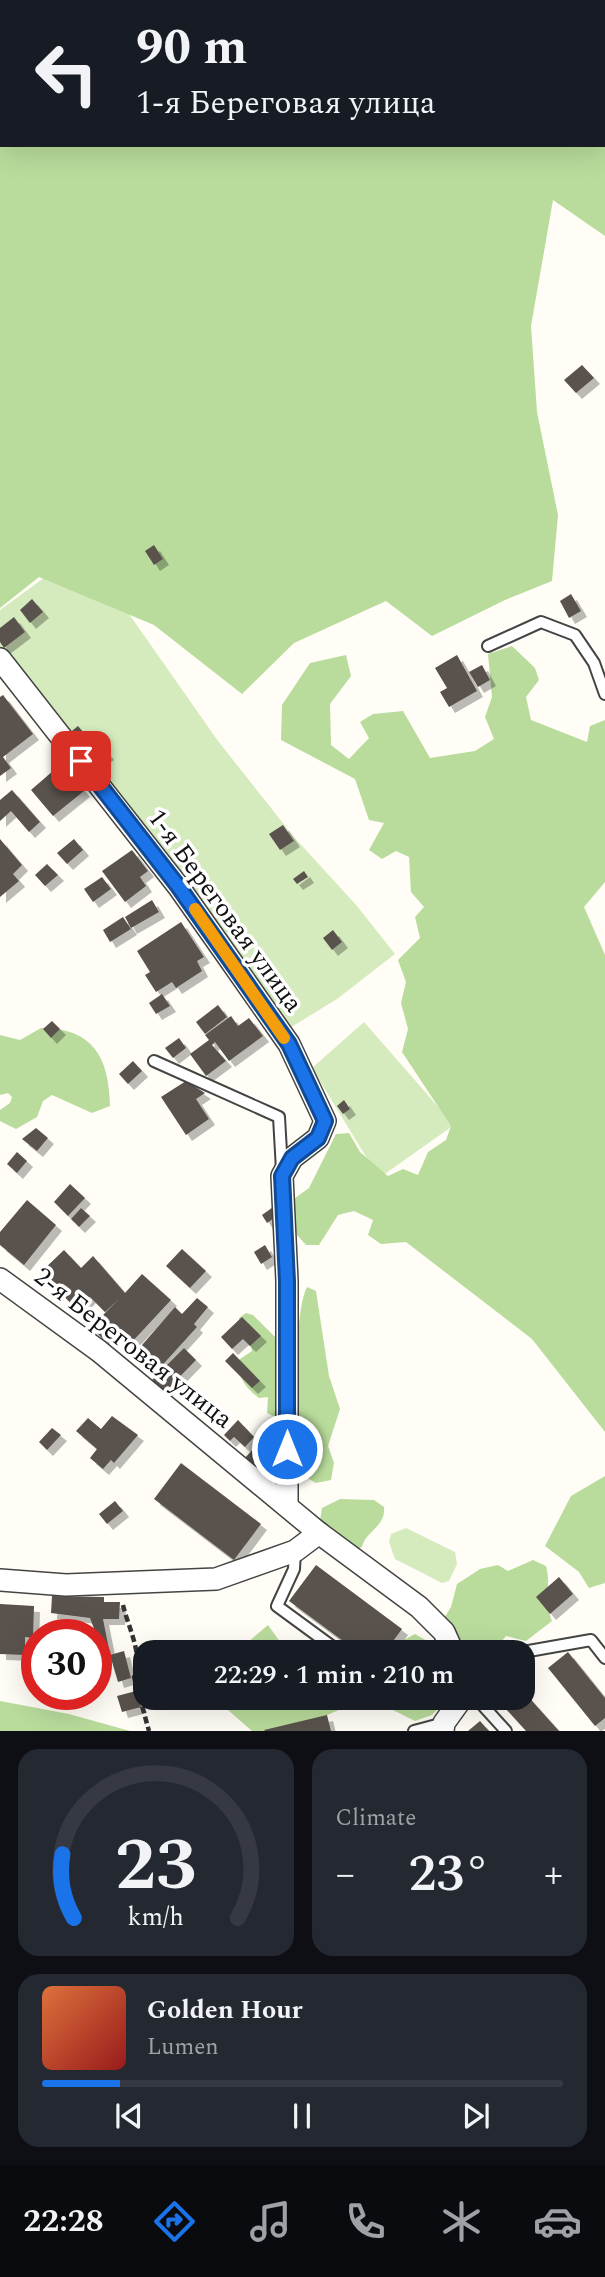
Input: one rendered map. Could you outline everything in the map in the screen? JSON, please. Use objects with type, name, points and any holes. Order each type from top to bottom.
[{"type":"street","name":"1-я Береговая улица","points":[[0,659],[178,886],[289,1044],[325,1121],[318,1138],[292,1158],[282,1176]]},
{"type":"street","points":[[282,1176],[287,1281],[287,1505]]},
{"type":"street","name":"2-я Береговая улица","points":[[0,1279],[99,1351],[319,1533],[419,1607],[444,1632],[448,1640]]},
{"type":"street","points":[[0,1580],[66,1585],[216,1579],[295,1551],[319,1533]]},
{"type":"street","points":[[443,1727],[455,1710]]},
{"type":"lane","points":[[488,646],[541,622],[575,635],[594,663],[605,694]]},
{"type":"lane","points":[[154,1061],[279,1117],[282,1176]]},
{"type":"lane","points":[[295,1551],[295,1569],[277,1606],[323,1640]]},
{"type":"lane","points":[[535,1650],[591,1640],[605,1658]]},
{"type":"lane","points":[[487,1710],[506,1731]]},
{"type":"lane","points":[[414,1731],[443,1727]]},
{"type":"path","points":[[120,1583],[137,1657],[138,1669],[134,1677],[149,1731]]},
{"type":"green space","points":[[0,147],[605,147],[605,236],[553,200],[531,326],[537,412],[558,515],[552,581],[505,600],[432,636],[386,601],[294,643],[242,694],[154,625],[39,577],[0,608]]},
{"type":"green space","points":[[63,564],[108,584],[218,741],[294,837],[357,906],[395,954],[337,999],[288,1029],[0,649],[0,610]]},
{"type":"green space","points":[[512,646],[535,668],[539,680],[526,697],[531,720],[587,742],[590,726],[605,720],[605,882],[584,907],[605,955],[605,1432],[532,1339],[406,1242],[381,1244],[368,1235],[373,1220],[354,1211],[338,1215],[319,1245],[306,1245],[297,1235],[291,1201],[309,1188],[336,1134],[349,1133],[360,1152],[388,1176],[403,1169],[418,1175],[428,1152],[446,1140],[451,1126],[402,1052],[408,1029],[401,1003],[406,982],[398,960],[420,938],[415,917],[424,907],[411,892],[409,857],[396,851],[382,859],[369,850],[384,823],[369,820],[355,779],[281,740],[282,705],[310,663],[346,655],[351,676],[330,704],[331,745],[349,759],[369,738],[360,722],[373,714],[403,711],[430,758],[475,751],[494,739],[485,717],[492,697],[488,654]]},
{"type":"green space","points":[[364,1022],[454,1125],[379,1178],[312,1068]]},
{"type":"green space","points":[[41,1028],[74,1033],[95,1049],[106,1073],[110,1106],[92,1113],[52,1095],[43,1101],[37,1117],[16,1129],[0,1121],[0,1110],[10,1103],[12,1097],[8,1093],[0,1095],[0,1035],[20,1040]]},
{"type":"green space","points":[[307,1287],[316,1291],[329,1376],[340,1409],[328,1446],[334,1463],[331,1480],[316,1483],[304,1476],[297,1409],[299,1324]]},
{"type":"green space","points":[[246,1313],[253,1315],[277,1339],[280,1413],[275,1417],[267,1413],[268,1397],[259,1398],[246,1386],[239,1371],[240,1359],[252,1351],[239,1322],[239,1318]]},
{"type":"green space","points":[[605,1476],[605,1583],[589,1588],[579,1572],[545,1546],[571,1496]]},
{"type":"green space","points":[[340,1499],[374,1500],[384,1507],[382,1519],[367,1536],[362,1547],[351,1551],[320,1521],[322,1508]]},
{"type":"green space","points":[[406,1528],[455,1552],[457,1564],[449,1581],[442,1583],[395,1559],[389,1542],[391,1534]]},
{"type":"green space","points":[[533,1560],[546,1566],[548,1605],[552,1621],[527,1640],[506,1636],[503,1640],[452,1640],[443,1620],[451,1607],[457,1584],[480,1569],[498,1565],[508,1571]]},
{"type":"green space","points":[[268,1625],[279,1640],[251,1640]]},
{"type":"green space","points":[[415,1634],[425,1640],[404,1640]]},
{"type":"green space","points":[[0,1701],[21,1705],[21,1710],[48,1710],[69,1714],[130,1731],[0,1731]]},
{"type":"green space","points":[[228,1710],[339,1710],[292,1731],[252,1731]]},
{"type":"green space","points":[[393,1710],[437,1710],[432,1715],[415,1721]]},
{"type":"building","points":[[582,365],[594,378],[576,393],[564,380]]},
{"type":"building","points":[[154,545],[163,559],[154,565],[145,551]]},
{"type":"building","points":[[571,594],[581,611],[569,618],[560,601]]},
{"type":"building","points":[[32,599],[43,612],[30,623],[20,610]]},
{"type":"building","points":[[14,617],[25,632],[4,648],[0,642],[0,628]]},
{"type":"building","points":[[457,655],[477,691],[449,707],[440,692],[447,688],[435,668]]},
{"type":"building","points":[[482,665],[490,680],[478,687],[469,672]]},
{"type":"building","points":[[3,695],[33,734],[3,757],[11,768],[0,776],[0,697]]},
{"type":"building","points":[[78,726],[90,740],[94,736],[108,754],[98,762],[91,754],[87,757],[67,735]]},
{"type":"building","points":[[61,764],[84,791],[53,816],[31,790]]},
{"type":"building","points":[[12,790],[40,822],[29,832],[11,811],[0,821],[0,800]]},
{"type":"building","points":[[283,825],[294,841],[280,850],[269,834]]},
{"type":"building","points":[[0,839],[22,865],[13,874],[19,881],[0,897]]},
{"type":"building","points":[[74,839],[83,850],[67,864],[57,853]]},
{"type":"building","points":[[132,850],[148,871],[140,877],[146,886],[125,902],[102,871]]},
{"type":"building","points":[[47,864],[58,875],[45,886],[35,875]]},
{"type":"building","points":[[304,871],[308,877],[297,884],[293,879]]},
{"type":"building","points":[[102,877],[111,889],[93,902],[84,889]]},
{"type":"building","points":[[152,900],[159,912],[131,928],[125,917]]},
{"type":"building","points":[[123,917],[131,929],[110,942],[103,930]]},
{"type":"building","points":[[181,922],[204,957],[197,961],[202,971],[176,988],[172,982],[156,992],[145,975],[150,972],[137,951]]},
{"type":"building","points":[[333,930],[342,942],[332,950],[323,938]]},
{"type":"building","points":[[162,994],[170,1006],[156,1014],[149,1003]]},
{"type":"building","points":[[218,1005],[227,1017],[205,1034],[196,1022]]},
{"type":"building","points":[[231,1016],[238,1026],[249,1018],[263,1036],[229,1061],[215,1042],[212,1045],[226,1061],[206,1076],[190,1054],[209,1040],[205,1035]]},
{"type":"building","points":[[52,1021],[60,1029],[51,1038],[43,1029]]},
{"type":"building","points":[[179,1038],[186,1048],[173,1058],[165,1048]]},
{"type":"building","points":[[133,1061],[142,1071],[128,1084],[119,1074]]},
{"type":"building","points":[[186,1081],[205,1093],[196,1099],[209,1119],[186,1135],[161,1097]]},
{"type":"building","points":[[344,1100],[350,1109],[343,1114],[337,1106]]},
{"type":"building","points":[[36,1128],[48,1138],[37,1151],[22,1139]]},
{"type":"building","points":[[17,1152],[27,1161],[17,1173],[7,1164]]},
{"type":"building","points":[[70,1184],[85,1198],[68,1216],[54,1202]]},
{"type":"building","points":[[27,1200],[56,1225],[24,1265],[0,1245],[0,1232]]},
{"type":"building","points":[[276,1205],[277,1216],[267,1223],[262,1215]]},
{"type":"building","points":[[81,1208],[90,1216],[79,1227],[71,1219]]},
{"type":"building","points":[[265,1245],[272,1257],[261,1264],[254,1252]]},
{"type":"building","points":[[182,1249],[206,1271],[190,1288],[166,1266]]},
{"type":"building","points":[[64,1250],[81,1268],[93,1256],[125,1293],[142,1274],[171,1300],[131,1343],[114,1327],[103,1339],[91,1327],[119,1299],[105,1312],[90,1297],[77,1310],[41,1272]]},
{"type":"building","points":[[197,1298],[208,1307],[194,1324],[197,1327],[157,1371],[136,1352],[175,1307],[182,1314]]},
{"type":"building","points":[[242,1317],[261,1336],[250,1346],[243,1339],[232,1349],[221,1337]]},
{"type":"building","points":[[184,1348],[196,1360],[165,1392],[152,1380]]},
{"type":"building","points":[[233,1353],[260,1381],[252,1388],[225,1361]]},
{"type":"building","points":[[112,1416],[138,1435],[114,1463],[111,1460],[103,1469],[90,1458],[97,1449],[76,1431],[88,1418],[101,1429]]},
{"type":"building","points":[[238,1420],[254,1437],[245,1447],[234,1437],[230,1441],[224,1435]]},
{"type":"building","points":[[52,1428],[61,1435],[47,1450],[39,1442]]},
{"type":"building","points":[[257,1445],[265,1452],[252,1466],[244,1459]]},
{"type":"building","points":[[181,1463],[261,1524],[234,1560],[154,1499]]},
{"type":"building","points":[[115,1501],[123,1511],[107,1524],[99,1514]]},
{"type":"building","points":[[316,1565],[402,1629],[394,1640],[342,1640],[289,1601]]},
{"type":"building","points":[[559,1577],[573,1594],[550,1614],[536,1597]]},
{"type":"building","points":[[52,1596],[104,1597],[104,1602],[120,1602],[119,1619],[90,1619],[51,1613]]},
{"type":"building","points":[[0,1604],[34,1606],[34,1619],[21,1619],[21,1655],[0,1654]]},
{"type":"building","points":[[124,1651],[131,1678],[118,1682],[112,1654]]},
{"type":"building","points":[[568,1652],[605,1698],[605,1718],[595,1726],[548,1668]]},
{"type":"building","points":[[133,1692],[133,1709],[122,1712],[117,1696]]},
{"type":"building","points":[[535,1704],[559,1731],[526,1731],[507,1710],[535,1710]]},
{"type":"building","points":[[327,1715],[331,1731],[264,1730]]},
{"type":"building","points":[[480,1721],[489,1731],[468,1731]]},
{"type":"slow traffic","points":[[195,909],[284,1038]]},
{"type":"route","points":[[81,761],[178,886],[289,1044],[325,1121],[318,1138],[292,1158],[282,1176],[287,1281],[287,1449]]}]
